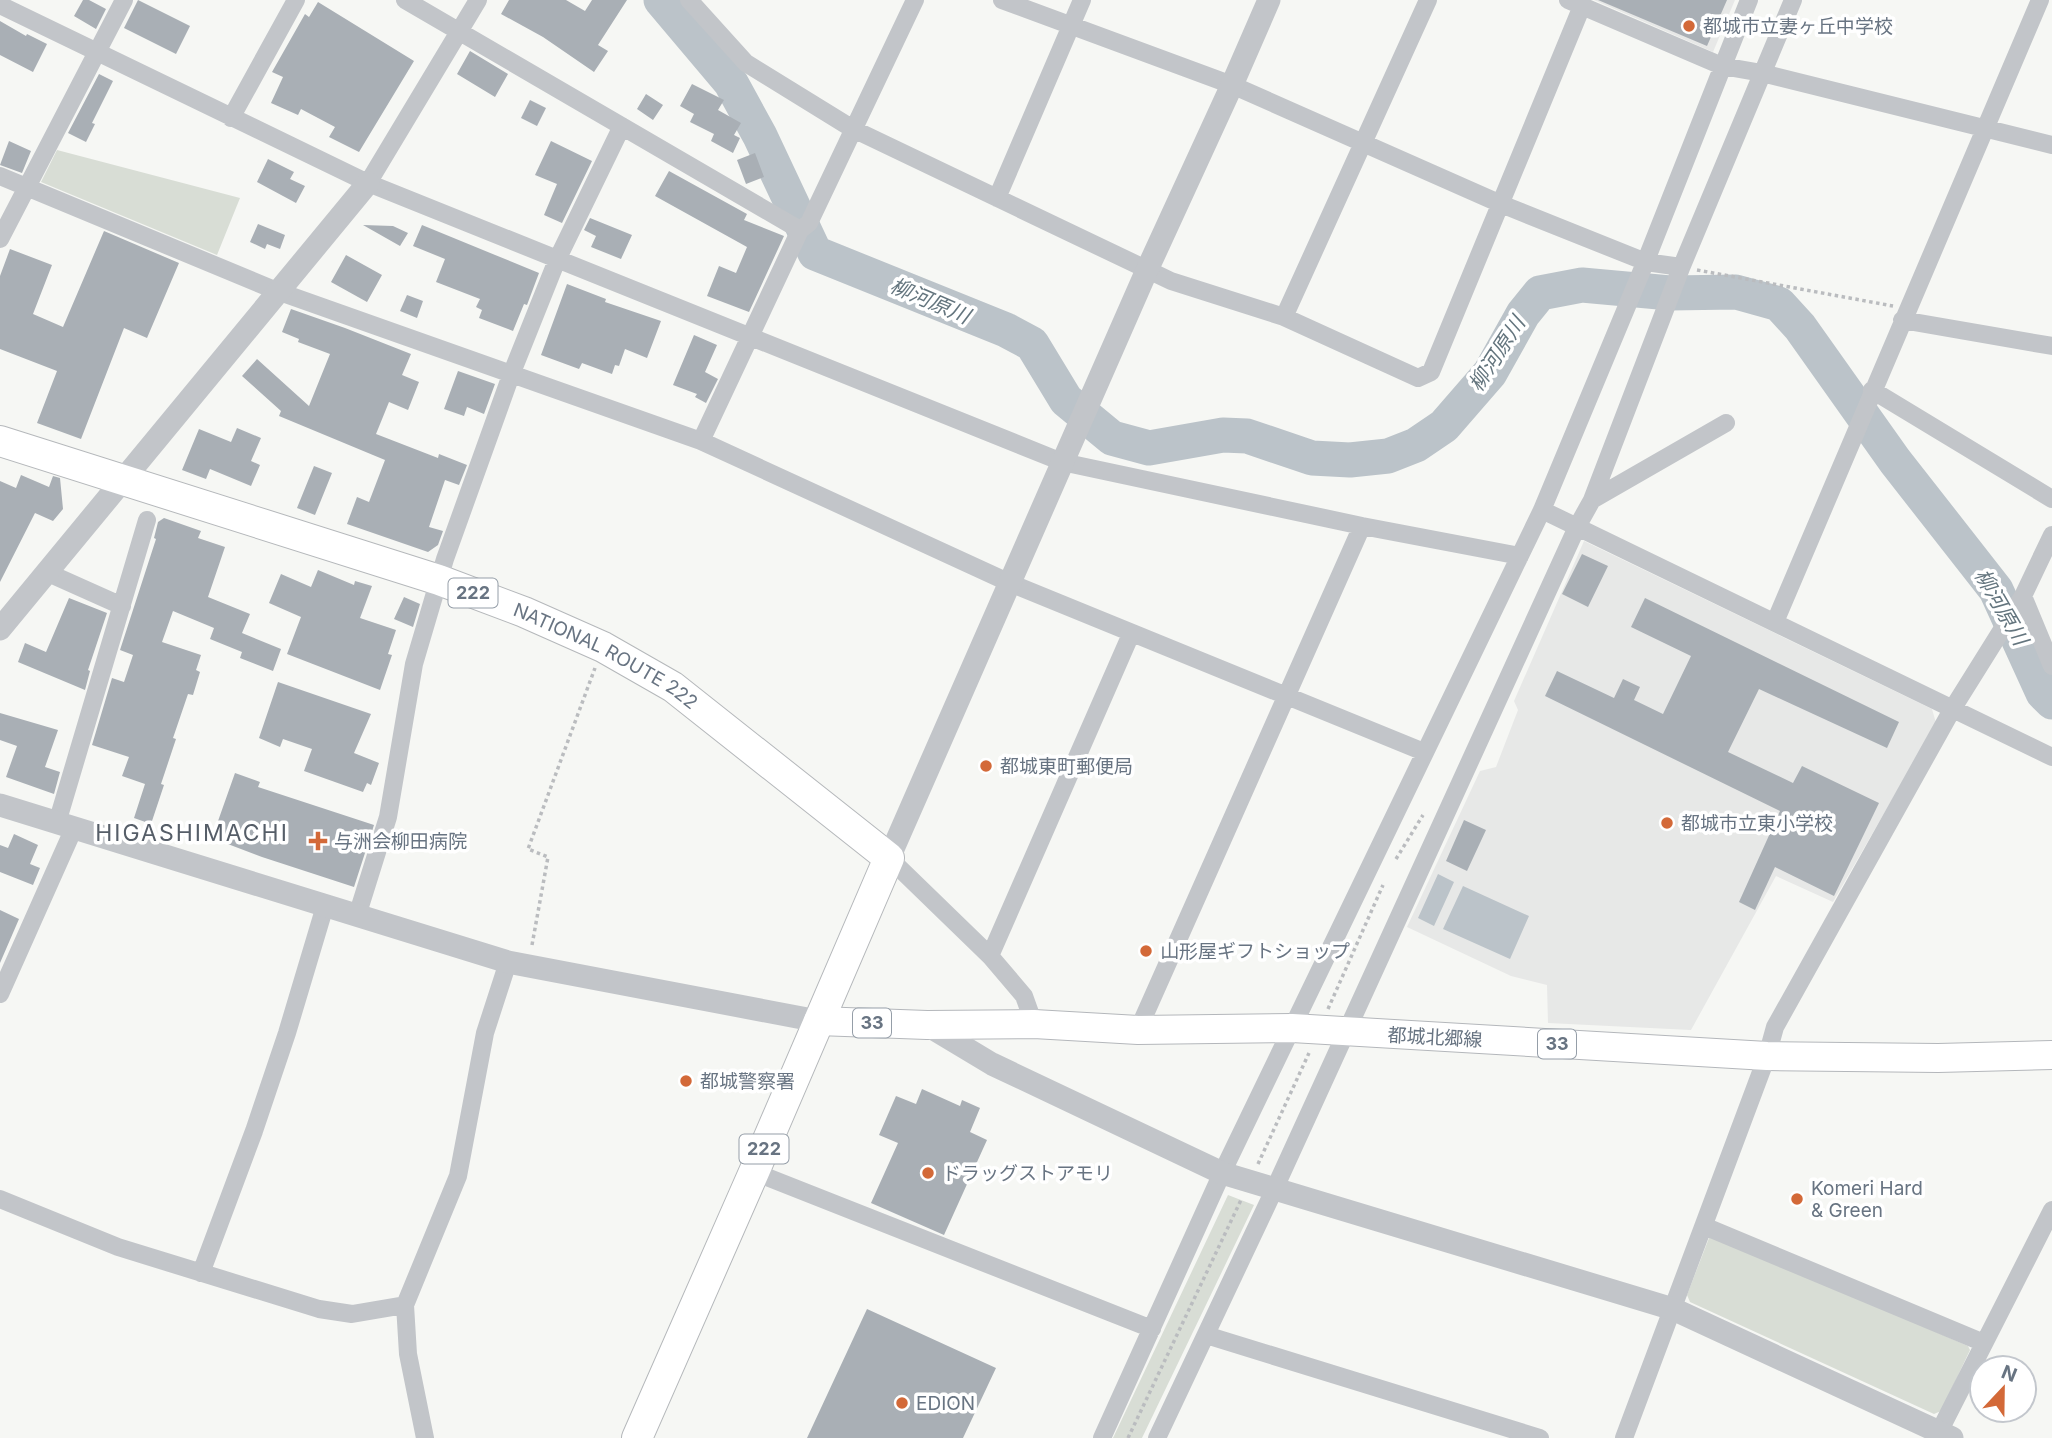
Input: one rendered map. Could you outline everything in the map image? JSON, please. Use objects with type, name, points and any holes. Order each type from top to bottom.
[{"type":"highway","name":"NATIONAL ROUTE 222","points":[[0,441],[439,580],[524,612],[603,647],[673,687],[889,858]]},
{"type":"highway","name":"222","points":[[637,1438],[889,858]]},
{"type":"main road","name":"都城北郷線","points":[[818,1021],[927,1025],[1034,1024],[1302,1037],[1346,1032],[1767,1056],[1938,1058],[2052,1055]]},
{"type":"street","points":[[0,239],[124,0]]},
{"type":"street","points":[[231,118],[296,0]]},
{"type":"street","points":[[405,0],[622,126],[805,227]]},
{"type":"street","points":[[0,629],[368,183],[478,0]]},
{"type":"street","points":[[689,0],[746,62],[853,129],[1171,281],[1284,317],[1418,379],[1432,372],[1502,204],[1575,3],[1722,65],[2052,145]]},
{"type":"street","points":[[701,441],[915,0]]},
{"type":"street","points":[[1002,0],[1232,85],[1502,204],[1646,263],[1681,268]]},
{"type":"street","points":[[997,198],[1082,0]]},
{"type":"street","points":[[1034,1024],[1024,996],[990,956],[889,858],[1072,439],[1269,0]]},
{"type":"street","points":[[1284,317],[1428,0]]},
{"type":"street","points":[[1102,1438],[1222,1172],[1302,1037],[1424,752],[1542,510],[1646,263],[1749,0]]},
{"type":"street","points":[[1157,1438],[1275,1188],[1577,527],[1592,500],[1681,268],[1793,0]]},
{"type":"street","points":[[1775,622],[2040,0]]},
{"type":"street","points":[[0,5],[368,183],[1062,462],[1362,526],[1520,556]]},
{"type":"street","points":[[357,916],[387,817],[414,664],[445,559],[511,375],[557,260],[622,126]]},
{"type":"street","points":[[0,176],[277,291],[701,441],[1010,583],[1424,752]]},
{"type":"street","points":[[1905,314],[2052,346]]},
{"type":"street","points":[[1872,390],[2052,499]]},
{"type":"street","points":[[1592,500],[1726,423]]},
{"type":"street","points":[[1542,510],[2052,757]]},
{"type":"street","points":[[0,995],[66,826],[122,606],[147,520]]},
{"type":"street","points":[[1138,1030],[1362,526]]},
{"type":"street","points":[[1624,1438],[1767,1056],[1774,1027],[1953,708],[2022,598],[2052,535]]},
{"type":"street","points":[[46,572],[122,606]]},
{"type":"street","points":[[2022,598],[2052,666]]},
{"type":"street","points":[[990,956],[1131,634]]},
{"type":"street","points":[[0,805],[519,964],[818,1021]]},
{"type":"street","points":[[201,1273],[254,1131],[325,906]]},
{"type":"street","points":[[425,1438],[408,1354],[405,1305],[458,1176],[485,1032],[519,964]]},
{"type":"street","points":[[927,1025],[992,1065],[1222,1172],[1673,1309],[1942,1436],[1983,1343],[2052,1210]]},
{"type":"street","points":[[754,1172],[1152,1329]]},
{"type":"street","points":[[0,1199],[118,1247],[319,1309],[352,1314],[405,1305]]},
{"type":"street","points":[[1704,1226],[1983,1343]]},
{"type":"street","points":[[1206,1335],[1540,1438]]},
{"type":"path","points":[[1681,268],[1905,314]]},
{"type":"path","points":[[519,964],[548,857],[528,849],[603,647]]},
{"type":"path","points":[[1255,1169],[1302,1037]]},
{"type":"path","points":[[1128,1438],[1246,1190]]},
{"type":"shaded area","name":"都城市立妻ヶ丘中学校","points":[[1594,0],[1735,0],[1713,52]]},
{"type":"shaded area","points":[[57,150],[240,198],[217,255],[41,182]]},
{"type":"shaded area","name":"都城市立東小学校","points":[[1584,541],[1932,709],[1936,723],[1833,902],[1776,876],[1691,1030],[1548,1023],[1547,985],[1511,976],[1407,927],[1480,771],[1496,767],[1518,710],[1514,701]]},
{"type":"shaded area","points":[[1438,874],[1454,882],[1434,926],[1418,918]]},
{"type":"shaded area","points":[[1463,886],[1529,916],[1510,959],[1443,929]]},
{"type":"shaded area","points":[[1228,1195],[1254,1205],[1142,1438],[1113,1438]]},
{"type":"shaded area","points":[[1715,1235],[1968,1346],[1970,1350],[1941,1411],[1934,1414],[1690,1302],[1687,1295],[1709,1238]]},
{"type":"building","points":[[83,0],[89,0],[106,9],[96,29],[74,16]]},
{"type":"building","points":[[138,0],[190,26],[176,54],[124,28]]},
{"type":"building","points":[[509,0],[566,0],[585,11],[592,0],[627,0],[598,45],[608,51],[594,72],[543,37],[501,14]]},
{"type":"building","name":"都城市立妻ヶ丘中学校","points":[[1598,0],[1727,0],[1707,46]]},
{"type":"building","points":[[318,2],[414,61],[359,152],[329,137],[335,127],[301,109],[298,115],[271,103],[283,77],[272,72],[305,14],[309,17]]},
{"type":"building","points":[[0,21],[47,44],[33,72],[0,55]]},
{"type":"building","points":[[470,51],[508,74],[495,97],[457,74]]},
{"type":"building","points":[[99,74],[113,81],[92,123],[95,124],[86,142],[68,133]]},
{"type":"building","points":[[692,84],[724,100],[718,110],[741,123],[734,135],[740,138],[733,153],[711,141],[714,134],[690,122],[694,114],[680,106]]},
{"type":"building","points":[[646,94],[663,105],[653,120],[637,109]]},
{"type":"building","points":[[530,100],[546,108],[537,126],[521,118]]},
{"type":"building","points":[[9,141],[31,151],[22,173],[0,165]]},
{"type":"building","points":[[551,141],[592,161],[562,223],[544,215],[557,184],[535,175]]},
{"type":"building","points":[[755,153],[764,177],[746,184],[737,160]]},
{"type":"building","points":[[268,159],[294,172],[290,179],[305,186],[296,203],[257,182]]},
{"type":"building","points":[[669,171],[747,214],[744,220],[784,236],[749,312],[707,296],[719,266],[736,273],[747,247],[655,196]]},
{"type":"building","points":[[590,218],[632,235],[621,259],[591,247],[596,236],[584,230]]},
{"type":"building","points":[[258,224],[285,235],[280,249],[267,244],[265,249],[250,242]]},
{"type":"building","points":[[363,225],[393,226],[408,233],[400,246]]},
{"type":"building","points":[[422,225],[539,273],[527,305],[524,304],[513,331],[479,318],[482,310],[476,307],[480,299],[436,282],[445,259],[413,246]]},
{"type":"building","points":[[104,231],[179,263],[147,338],[124,328],[81,439],[37,423],[57,371],[0,349],[0,276],[10,249],[52,265],[33,314],[63,327]]},
{"type":"building","points":[[346,255],[382,275],[367,302],[331,282]]},
{"type":"building","points":[[567,284],[606,299],[605,302],[661,321],[647,358],[625,349],[619,366],[615,365],[612,374],[582,363],[579,369],[541,355]]},
{"type":"building","points":[[407,295],[423,301],[417,318],[400,311]]},
{"type":"building","points":[[291,309],[411,354],[402,375],[419,382],[408,410],[389,402],[376,434],[438,458],[439,454],[467,465],[459,485],[445,480],[429,527],[443,531],[438,545],[428,552],[347,524],[357,497],[369,502],[385,460],[279,416],[281,411],[242,376],[257,359],[309,406],[330,354],[298,342],[299,339],[282,332]]},
{"type":"building","points":[[694,335],[717,345],[705,372],[718,379],[706,403],[695,397],[697,394],[673,385]]},
{"type":"building","points":[[458,371],[495,384],[484,414],[467,407],[464,416],[444,409]]},
{"type":"building","points":[[237,428],[261,438],[251,461],[260,465],[251,486],[210,469],[206,479],[182,470],[199,429],[231,442]]},
{"type":"building","points":[[314,466],[332,473],[315,515],[297,508]]},
{"type":"building","points":[[21,475],[49,487],[53,476],[60,478],[63,509],[53,521],[35,513],[0,582],[0,481],[16,488]]},
{"type":"building","points":[[164,518],[201,531],[198,538],[225,547],[208,597],[250,614],[242,633],[281,649],[273,671],[240,658],[242,652],[210,639],[214,628],[173,611],[162,642],[201,655],[196,670],[200,672],[193,695],[188,694],[173,738],[176,739],[151,824],[134,818],[145,784],[122,776],[129,757],[92,745],[112,678],[124,682],[133,655],[120,650],[156,539],[154,538],[158,522]]},
{"type":"building","points":[[1582,554],[1608,566],[1588,607],[1562,594]]},
{"type":"building","points":[[318,570],[354,585],[355,581],[372,586],[360,618],[396,630],[388,654],[392,655],[380,690],[287,654],[301,617],[269,603],[281,574],[311,587]]},
{"type":"building","points":[[404,597],[420,604],[413,627],[394,619]]},
{"type":"building","points":[[69,598],[107,613],[88,670],[90,671],[85,690],[18,662],[25,643],[46,652]]},
{"type":"building","points":[[1645,598],[1899,722],[1887,748],[1759,689],[1728,752],[1793,783],[1802,766],[1879,803],[1834,896],[1775,867],[1755,910],[1739,902],[1780,811],[1545,696],[1557,671],[1614,698],[1623,679],[1640,687],[1634,700],[1663,714],[1691,656],[1631,627]]},
{"type":"building","points":[[278,682],[371,714],[354,753],[379,763],[371,785],[367,783],[363,792],[304,771],[312,749],[283,739],[280,747],[259,738]]},
{"type":"building","points":[[0,713],[58,730],[45,767],[60,772],[54,794],[6,777],[17,746],[0,740]]},
{"type":"building","name":"与洲会柳田病院","points":[[235,773],[260,782],[258,787],[374,825],[354,887],[212,838]]},
{"type":"building","points":[[1464,820],[1486,830],[1467,871],[1446,861]]},
{"type":"building","points":[[14,834],[38,845],[30,864],[40,868],[33,885],[0,872],[0,845],[8,848]]},
{"type":"building","points":[[0,910],[19,919],[0,963]]},
{"type":"building","name":"ドラッグストアモリ","points":[[922,1089],[960,1106],[962,1100],[980,1108],[970,1132],[987,1140],[944,1235],[871,1203],[898,1143],[879,1135],[896,1096],[916,1104]]},
{"type":"building","name":"EDION","points":[[867,1309],[996,1368],[963,1438],[807,1438]]},
{"type":"waterway","name":"柳河原川","points":[[661,0],[731,83],[760,136],[815,253],[1006,330],[1032,344],[1066,400],[1112,438],[1149,448],[1223,435],[1247,436],[1312,458],[1350,460],[1388,456],[1416,445],[1444,426],[1490,373],[1523,314],[1540,293],[1582,285],[1670,293],[1736,292],[1779,304],[1800,327],[1895,461],[1996,590],[2043,693],[2052,702]]},
{"type":"place","name":"都城市立妻ヶ丘中学校","points":[[1689,26]]},
{"type":"place","name":"都城東町郵便局","points":[[986,766]]},
{"type":"place","name":"都城市立東小学校","points":[[1667,823]]},
{"type":"place","name":"与洲会柳田病院","points":[[318,841]]},
{"type":"place","name":"山形屋ギフトショップ","points":[[1146,951]]},
{"type":"place","name":"都城警察署","points":[[686,1081]]},
{"type":"place","name":"ドラッグストアモリ","points":[[928,1173]]},
{"type":"place","name":"Komeri Hard & Green","points":[[1797,1199]]},
{"type":"place","name":"EDION","points":[[902,1403]]},
{"type":"district","name":"HIGASHIMACHI","points":[[192,833]]}]
